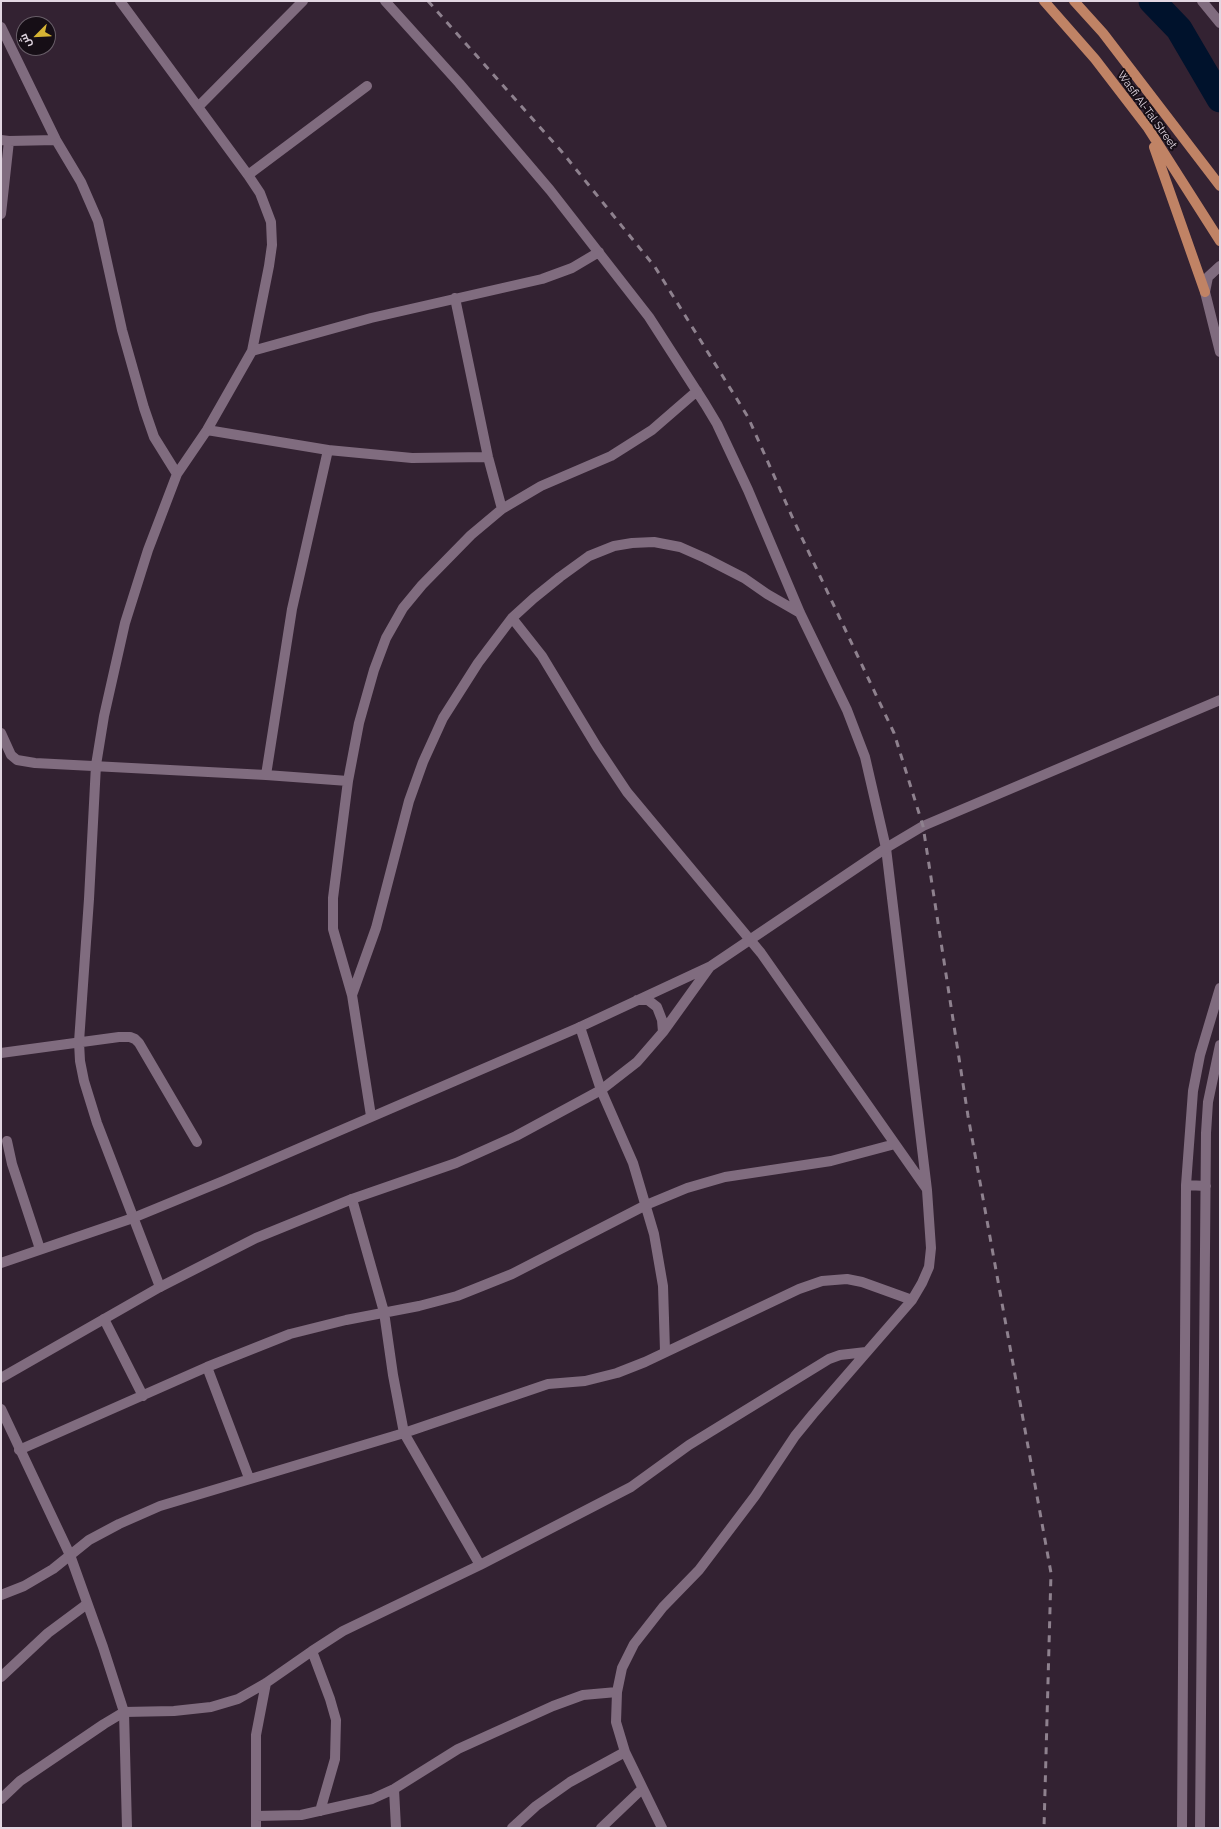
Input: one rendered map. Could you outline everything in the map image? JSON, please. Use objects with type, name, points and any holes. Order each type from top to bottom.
[{"type":"main road","name":"Wasfi Al-Tal Street","points":[[1044,1],[1095,59],[1148,128],[1220,241]]},
{"type":"main road","name":"Wasfi Al-Tal Street","points":[[1074,1],[1103,33],[1220,186]]},
{"type":"main road","points":[[1148,128],[1205,292]]},
{"type":"street","points":[[120,1],[260,193],[271,222],[272,245],[252,351],[207,430],[177,474],[148,550],[125,623],[104,716],[96,765],[89,899],[79,1042],[84,1081],[97,1123],[160,1287]]},
{"type":"street","points":[[198,107],[303,1]]},
{"type":"street","points":[[385,1],[510,142],[550,190],[649,317],[698,391],[717,424],[739,470],[800,613],[839,690],[865,757],[886,848],[927,1190],[931,1248],[929,1267],[912,1300],[795,1436],[755,1496],[699,1570],[663,1607],[634,1644],[622,1668],[617,1692],[616,1722],[625,1752],[662,1828]]},
{"type":"street","points":[[1202,1],[1220,23]]},
{"type":"street","points":[[1,28],[56,140],[81,182],[98,221],[122,330],[144,408],[154,437],[177,474]]},
{"type":"street","points":[[248,175],[367,86]]},
{"type":"street","points":[[1,214],[5,140],[56,140]]},
{"type":"street","points":[[252,351],[370,318],[542,279],[572,268],[599,252]]},
{"type":"street","points":[[1220,266],[1208,277],[1205,292],[1220,352]]},
{"type":"street","points":[[455,298],[488,457],[502,509]]},
{"type":"street","points":[[371,1116],[352,995],[333,929],[333,898],[348,781],[359,723],[374,670],[386,638],[403,608],[445,560],[471,535],[502,509],[541,486],[578,471],[622,449],[652,430],[698,391]]},
{"type":"street","points":[[207,430],[328,450],[412,458],[488,457]]},
{"type":"street","points":[[266,775],[292,609],[328,450]]},
{"type":"street","points":[[352,995],[376,928],[409,801],[422,762],[443,718],[478,663],[512,618],[560,577],[589,556],[614,546],[654,542],[680,547],[705,558],[744,578],[767,594],[800,613]]},
{"type":"street","points":[[512,618],[542,656],[597,747],[627,792],[750,938],[927,1190]]},
{"type":"street","points":[[1,1263],[134,1218],[580,1027],[711,966],[750,938],[886,848],[938,819],[1220,700]]},
{"type":"street","points":[[1,733],[11,755],[17,760],[35,764],[96,765],[348,781]]},
{"type":"street","points":[[1,1378],[160,1287],[256,1238],[352,1199],[456,1163],[516,1136],[601,1090],[637,1062],[663,1032],[711,966]]},
{"type":"street","points":[[1182,1828],[1186,1186],[1193,1090],[1200,1055],[1220,988]]},
{"type":"street","points":[[637,1000],[648,1000],[657,1007],[662,1020],[663,1032]]},
{"type":"street","points":[[580,1027],[601,1090],[633,1163],[646,1205],[658,1255],[663,1286],[665,1351]]},
{"type":"street","points":[[1,1052],[125,1037],[135,1039],[139,1043],[197,1142]]},
{"type":"street","points":[[1200,1828],[1206,1133],[1208,1102],[1220,1045]]},
{"type":"street","points":[[7,1141],[12,1164],[40,1249]]},
{"type":"street","points":[[20,1450],[207,1367],[290,1334],[384,1312],[419,1306],[457,1296],[512,1274],[646,1205],[687,1188],[725,1177],[831,1161],[895,1144]]},
{"type":"street","points":[[1186,1186],[1206,1186]]},
{"type":"street","points":[[352,1199],[384,1312],[393,1375],[404,1433],[480,1565]]},
{"type":"street","points":[[1,1595],[24,1586],[54,1569],[89,1540],[119,1524],[160,1506],[404,1433],[548,1384],[586,1380],[617,1373],[645,1362],[665,1351],[799,1289],[822,1281],[846,1279],[862,1282],[912,1300]]},
{"type":"street","points":[[104,1319],[142,1396]]},
{"type":"street","points":[[1,1799],[20,1781],[124,1712],[174,1711],[211,1707],[238,1699],[266,1682],[312,1650],[344,1631],[480,1565],[631,1487],[689,1445],[829,1359],[840,1355],[866,1352]]},
{"type":"street","points":[[207,1367],[250,1478]]},
{"type":"street","points":[[1,1409],[70,1555],[103,1647],[124,1712],[127,1828]]},
{"type":"street","points":[[1,1677],[48,1633],[87,1604]]},
{"type":"street","points":[[312,1650],[336,1720],[335,1759],[320,1811]]},
{"type":"street","points":[[256,1828],[256,1735],[266,1682]]},
{"type":"street","points":[[256,1816],[301,1815],[372,1799],[394,1789],[458,1749],[553,1706],[583,1695],[617,1692]]},
{"type":"street","points":[[1182,1727],[1200,1727]]},
{"type":"street","points":[[512,1828],[536,1806],[570,1782],[625,1752]]},
{"type":"street","points":[[394,1789],[396,1828]]},
{"type":"street","points":[[601,1828],[642,1789]]},
{"type":"waterway","points":[[1152,1],[1179,29],[1220,99]]},
{"type":"railway","points":[[428,1],[562,152],[655,267],[748,417],[794,521],[894,733],[923,826],[968,1116],[1051,1573],[1044,1828]]}]
